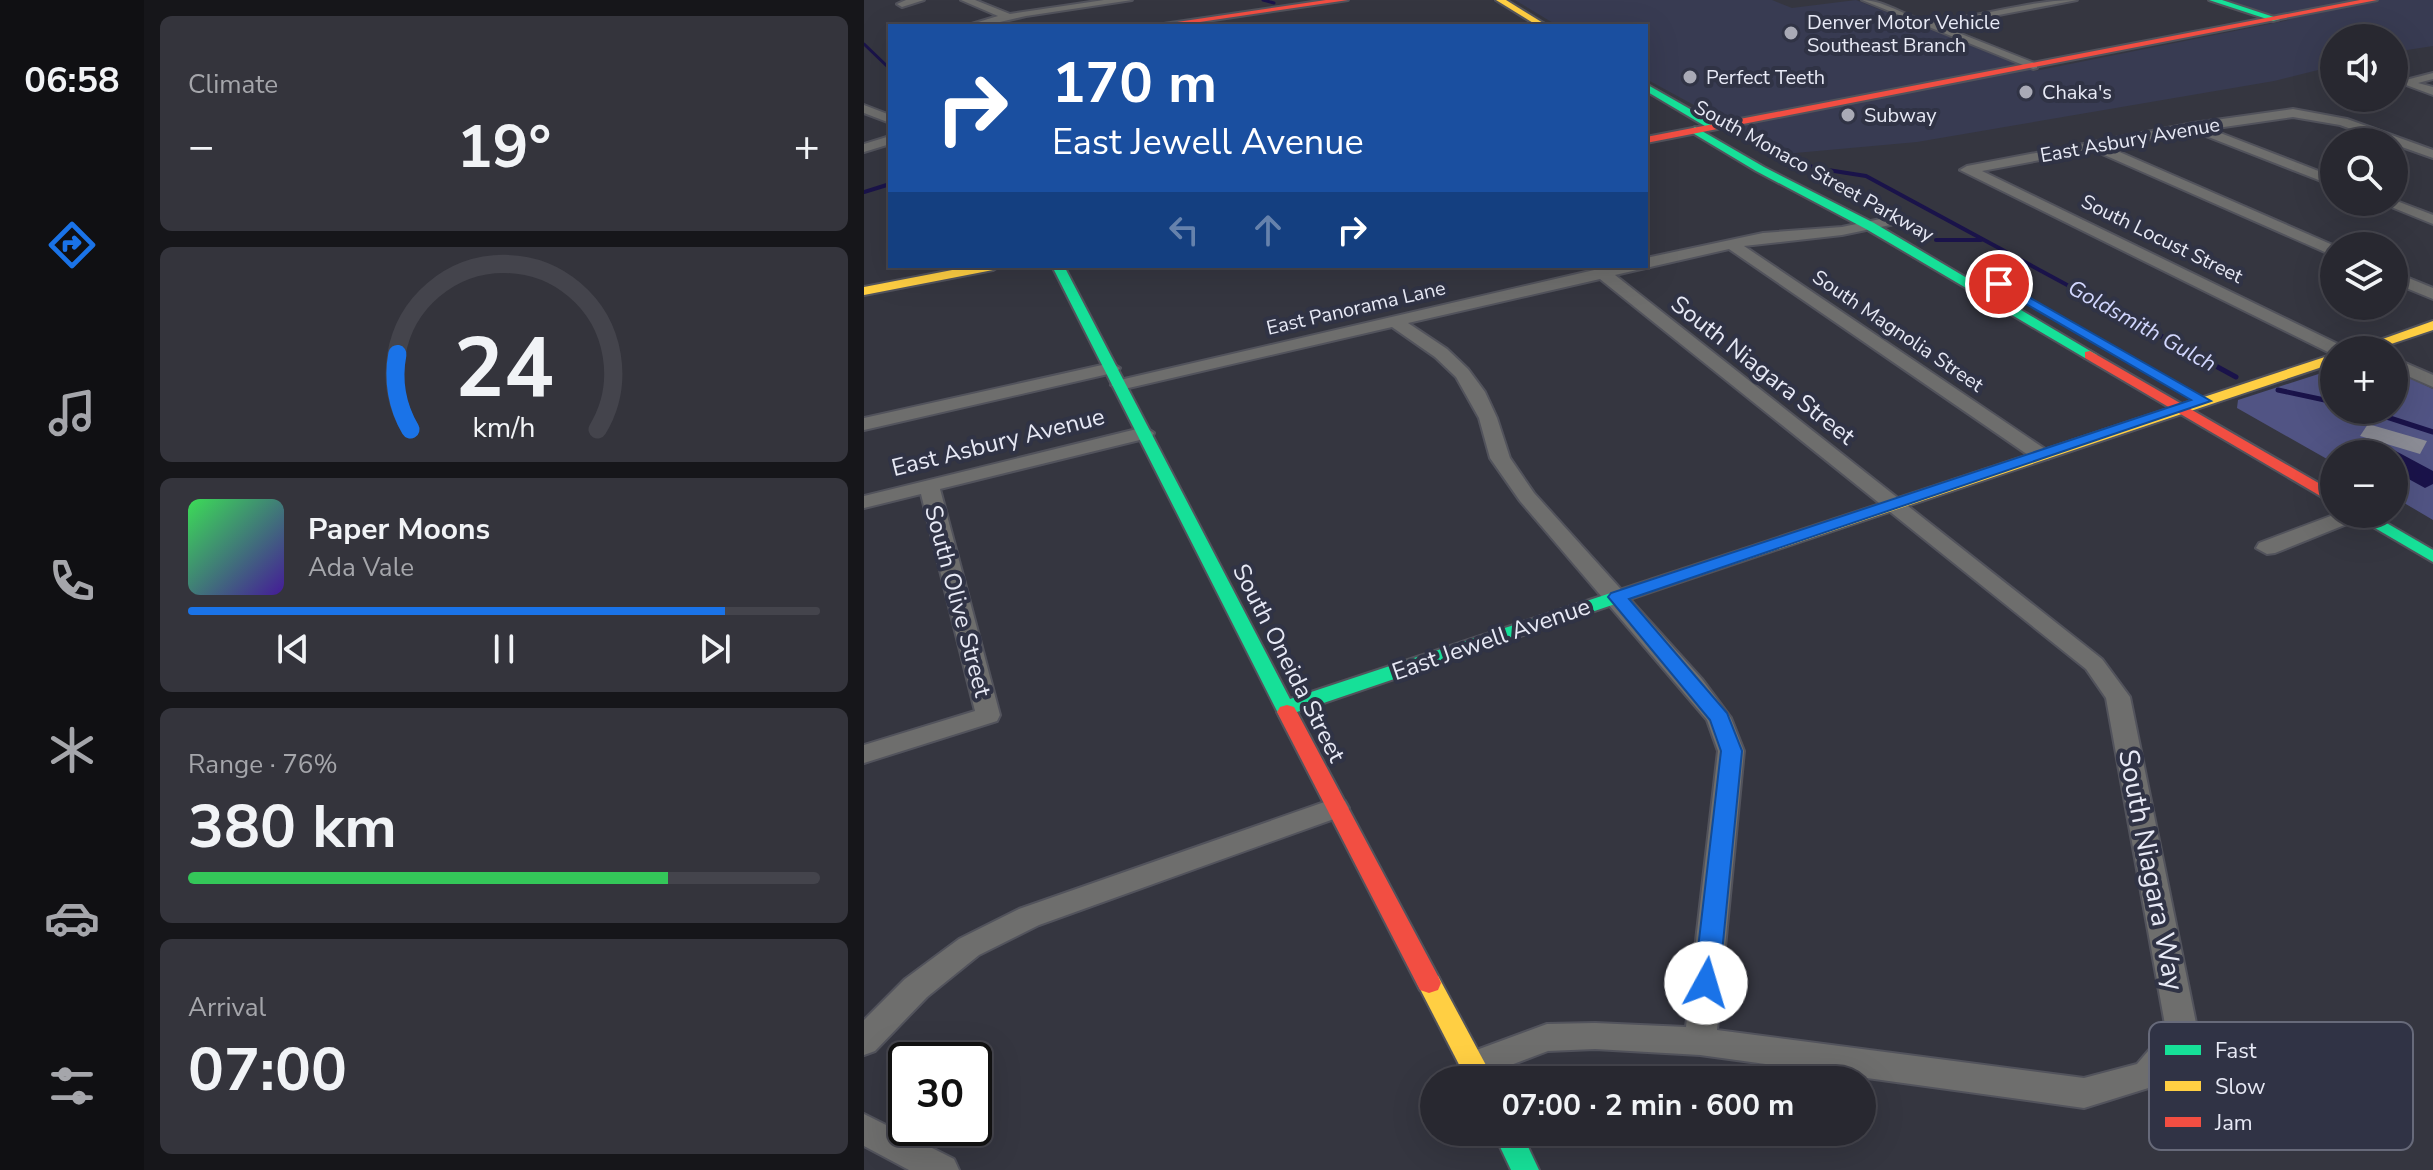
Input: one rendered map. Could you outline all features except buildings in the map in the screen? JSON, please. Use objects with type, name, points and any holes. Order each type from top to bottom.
[{"type":"main road","points":[[1169,24],[1344,0]]},
{"type":"main road","points":[[1480,0],[1520,24]]},
{"type":"main road","points":[[1500,0],[1541,24]]},
{"type":"main road","points":[[2213,0],[2276,19]]},
{"type":"main road","points":[[1648,140],[2373,0]]},
{"type":"main road","name":"South Monaco Street Parkway","points":[[1648,88],[1760,169],[1870,226],[2320,491]]},
{"type":"main road","name":"South Monaco Street Parkway","points":[[1648,101],[1890,221],[2272,441]]},
{"type":"main road","points":[[864,291],[983,268]]},
{"type":"main road","name":"South Oneida Street","points":[[1059,268],[1336,808],[1475,1066]]},
{"type":"main road","points":[[2402,336],[2433,325]]},
{"type":"main road","name":"East Jewell Avenue","points":[[1286,708],[2320,363]]},
{"type":"main road","points":[[2382,528],[2433,557]]},
{"type":"main road","points":[[1514,1146],[1525,1170]]},
{"type":"street","points":[[902,4],[919,0]]},
{"type":"street","points":[[966,0],[1020,24]]},
{"type":"street","points":[[977,24],[1007,16],[1127,0]]},
{"type":"street","points":[[1867,0],[2033,66]]},
{"type":"street","points":[[1929,25],[2072,0]]},
{"type":"street","points":[[2433,76],[2404,82],[2433,91]]},
{"type":"street","points":[[864,109],[888,118]]},
{"type":"street","name":"East Asbury Avenue","points":[[1967,170],[2194,127],[2293,113],[2343,122],[2433,154]]},
{"type":"street","points":[[2194,127],[2320,176]]},
{"type":"street","points":[[864,148],[888,141]]},
{"type":"street","points":[[2094,146],[2320,245]]},
{"type":"street","name":"South Locust Street","points":[[1967,170],[1999,182],[2320,342]]},
{"type":"street","points":[[2408,210],[2433,220]]},
{"type":"street","points":[[1648,263],[1771,236],[1832,233],[1890,221]]},
{"type":"street","name":"South Magnolia Street","points":[[1731,244],[2041,455]]},
{"type":"street","points":[[1603,273],[1626,268]]},
{"type":"street","name":"East Panorama Lane","points":[[864,424],[1395,322],[1603,273]]},
{"type":"street","name":"South Niagara Street","points":[[1603,273],[1895,504]]},
{"type":"street","points":[[2408,283],[2433,294]]},
{"type":"street","points":[[1395,322],[1441,353],[1462,373],[1476,392],[1488,418],[1500,458],[1527,497],[1719,718],[1731,751],[1700,1041]]},
{"type":"street","points":[[2408,370],[2433,382]]},
{"type":"street","name":"East Asbury Avenue","points":[[864,502],[1145,433]]},
{"type":"street","name":"South Olive Street","points":[[864,754],[988,715],[929,486]]},
{"type":"street","name":"South Niagara Way","points":[[1895,504],[2094,664],[2118,697],[2180,1022]]},
{"type":"street","points":[[2267,548],[2320,528]]},
{"type":"street","points":[[864,1041],[916,988],[958,955],[1017,923],[1336,808]]},
{"type":"street","name":"South Niagara Way","points":[[1490,1066],[1547,1038],[1595,1036],[1700,1041],[2084,1093],[2149,1073]]},
{"type":"street","points":[[864,1129],[942,1170]]},
{"type":"shaded area","points":[[1515,0],[1772,0],[1792,8],[1856,0],[2035,71],[2289,20],[2227,0],[2433,0],[2433,46],[2408,50],[2408,24],[2320,24],[2320,70],[2274,81],[1917,142],[1784,154],[1648,80],[1648,24],[1555,24]]},
{"type":"shaded area","points":[[2320,374],[2320,424],[2408,424],[2408,377],[2433,389],[2433,520],[2408,505],[2408,440],[2320,440],[2320,455],[2237,408],[2238,400]]},
{"type":"shaded area","points":[[2408,458],[2433,471],[2433,484],[2425,488],[2408,479]]},
{"type":"waterway","name":"Goldsmith Gulch","points":[[1263,0],[1274,3]]},
{"type":"waterway","points":[[864,44],[888,67]]},
{"type":"waterway","name":"Goldsmith Gulch","points":[[1787,156],[1815,168],[1866,176],[2106,306]]},
{"type":"waterway","points":[[864,192],[888,185]]},
{"type":"waterway","points":[[1936,240],[1981,240]]},
{"type":"waterway","name":"Goldsmith Gulch","points":[[2102,304],[2236,377]]},
{"type":"waterway","name":"Goldsmith Gulch","points":[[2278,390],[2320,399]]},
{"type":"waterway","name":"Goldsmith Gulch","points":[[2408,424],[2433,432]]},
{"type":"traffic: fast","points":[[2213,0],[2276,19]]},
{"type":"traffic: fast","points":[[1648,88],[1714,127]]},
{"type":"traffic: fast","points":[[1695,130],[1760,169],[1870,226],[2090,355]]},
{"type":"traffic: fast","points":[[1059,268],[1287,712]]},
{"type":"traffic: fast","points":[[2383,528],[2433,557]]},
{"type":"traffic: fast","points":[[1286,708],[1668,580]]},
{"type":"traffic: fast","points":[[1514,1146],[1525,1170]]},
{"type":"traffic: slow","points":[[1500,0],[1541,24]]},
{"type":"traffic: slow","points":[[864,291],[983,268]]},
{"type":"traffic: slow","points":[[2400,336],[2433,325]]},
{"type":"traffic: slow","points":[[1668,580],[2320,363]]},
{"type":"traffic: slow","points":[[1429,983],[1473,1066]]},
{"type":"traffic: jam","points":[[1169,24],[1344,0]]},
{"type":"traffic: jam","points":[[1648,140],[2373,0]]},
{"type":"traffic: jam","points":[[2090,355],[2320,491]]},
{"type":"traffic: jam","points":[[1287,712],[1429,983]]},
{"type":"place","name":"Denver Motor Vehicle Southeast Branch","points":[[1791,33]]},
{"type":"place","name":"Perfect Teeth","points":[[1690,77]]},
{"type":"place","name":"Chaka's","points":[[2026,92]]},
{"type":"place","name":"Subway","points":[[1848,115]]},
{"type":"route","points":[[1706,983],[1731,751],[1719,718],[1617,597],[2203,401],[1999,284]]}]
